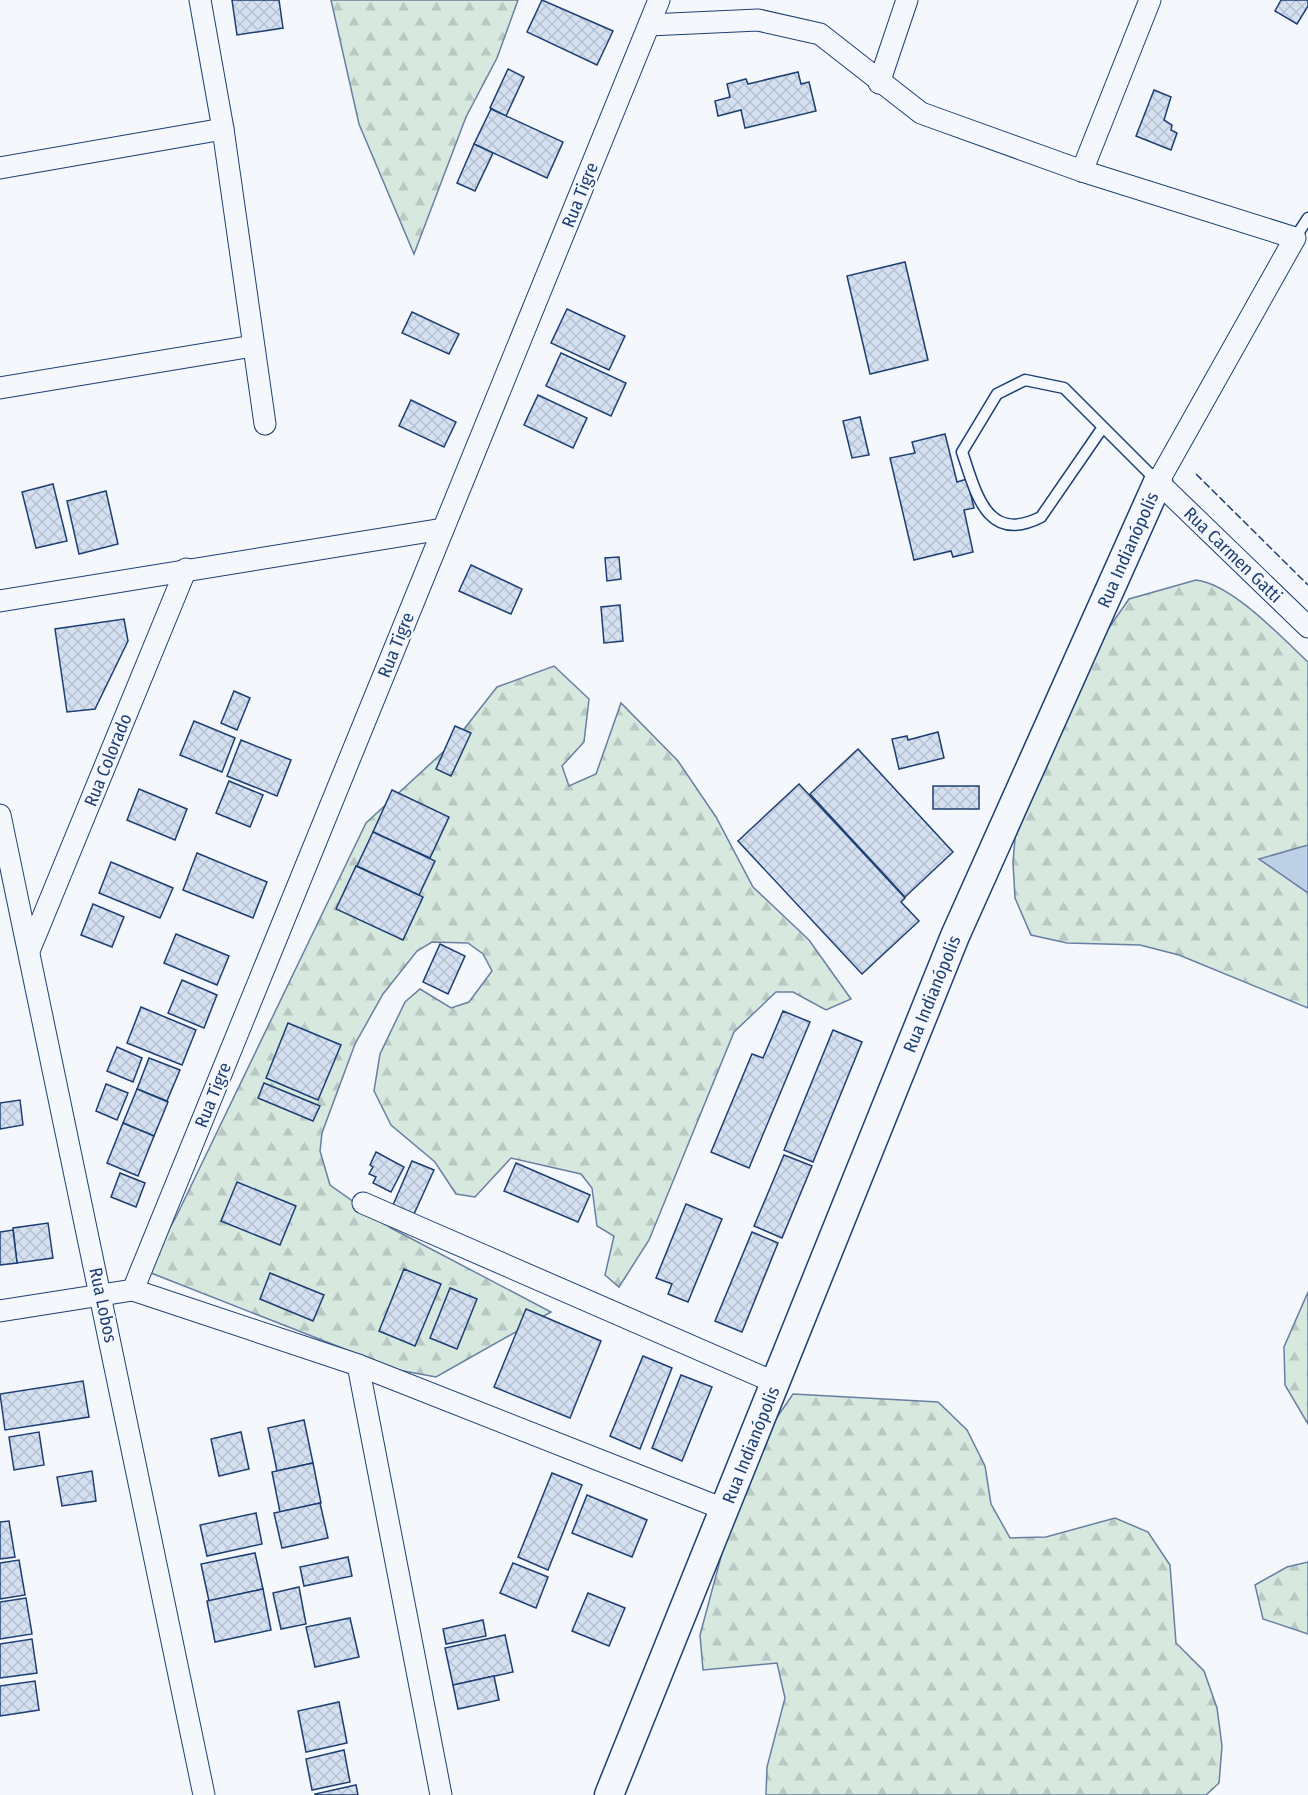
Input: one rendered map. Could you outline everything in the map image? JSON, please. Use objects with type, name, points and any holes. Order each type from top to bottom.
[{"type":"street","points":[[200,0],[223,129],[265,423]]},
{"type":"street","name":"Rua Tigre","points":[[133,1290],[659,0]]},
{"type":"street","points":[[879,83],[907,0]]},
{"type":"street","points":[[1082,171],[1150,0]]},
{"type":"street","points":[[649,25],[758,20],[820,34],[879,83],[921,113],[1082,171],[1295,238]]},
{"type":"street","points":[[0,168],[223,129]]},
{"type":"street","name":"Rua Indianópolis","points":[[609,1795],[726,1510],[955,936],[1158,482],[1295,238]]},
{"type":"street","points":[[0,388],[253,346]]},
{"type":"street","name":"Rua Carmen Gatti","points":[[1158,482],[1308,627]]},
{"type":"street","points":[[0,602],[186,569],[443,529]]},
{"type":"street","name":"Rua Colorado","points":[[29,951],[186,569]]},
{"type":"street","name":"Rua Lobos","points":[[0,815],[204,1795]]},
{"type":"street","points":[[363,1203],[776,1383]]},
{"type":"street","points":[[0,1311],[133,1290],[358,1365],[726,1510]]},
{"type":"street","points":[[358,1365],[441,1795]]},
{"type":"lane","name":"Rua Indianópolis","points":[[1295,238],[1308,218]]},
{"type":"lane","points":[[1102,427],[1041,517],[1026,524],[1000,522],[980,505],[963,452],[996,394],[1025,380],[1064,388],[1158,482]]},
{"type":"green space","points":[[331,0],[518,0],[497,58],[466,117],[414,254],[359,124]]},
{"type":"green space","points":[[1196,580],[1225,591],[1240,601],[1308,662],[1308,1008],[1179,955],[1140,945],[1067,943],[1031,935],[1015,898],[1013,862],[1016,827],[1085,662],[1129,599]]},
{"type":"green space","points":[[554,666],[589,699],[584,742],[562,766],[569,786],[596,774],[621,703],[678,761],[716,817],[753,887],[809,940],[851,999],[826,1010],[793,992],[776,992],[734,1032],[649,1240],[619,1287],[605,1275],[614,1236],[597,1226],[592,1188],[581,1174],[511,1158],[475,1197],[456,1194],[435,1162],[391,1125],[374,1091],[380,1054],[405,1002],[420,989],[451,1008],[469,1002],[492,971],[483,954],[468,943],[432,942],[417,951],[383,994],[355,1044],[322,1133],[320,1151],[330,1185],[391,1228],[551,1312],[436,1377],[398,1370],[146,1271],[177,1215],[366,823],[454,742],[497,687]]},
{"type":"green space","points":[[1308,1292],[1308,1424],[1285,1385],[1284,1347]]},
{"type":"green space","points":[[793,1394],[938,1402],[967,1430],[985,1466],[991,1504],[1010,1538],[1046,1537],[1115,1518],[1148,1532],[1170,1565],[1176,1643],[1204,1671],[1217,1708],[1222,1746],[1219,1783],[1206,1795],[766,1795],[767,1767],[785,1698],[777,1663],[703,1670],[700,1635],[729,1527],[769,1429]]},
{"type":"green space","points":[[1308,1562],[1308,1634],[1263,1619],[1255,1585],[1287,1567]]},
{"type":"water","points":[[1308,845],[1308,893],[1259,859]]},
{"type":"building","points":[[232,0],[279,0],[283,28],[237,35]]},
{"type":"building","points":[[542,0],[613,31],[597,65],[527,32]]},
{"type":"building","points":[[1281,0],[1308,0],[1308,6],[1297,24],[1275,11]]},
{"type":"building","points":[[508,69],[524,77],[506,116],[490,108]]},
{"type":"building","points":[[798,72],[801,84],[809,82],[816,111],[745,128],[741,110],[718,116],[715,101],[730,97],[727,84],[746,79],[748,84]]},
{"type":"building","points":[[1154,90],[1171,97],[1164,120],[1172,125],[1171,130],[1177,133],[1171,150],[1136,136]]},
{"type":"building","points":[[491,109],[563,142],[547,178],[474,144]]},
{"type":"building","points":[[474,144],[493,153],[475,191],[457,183]]},
{"type":"building","points":[[905,262],[928,360],[870,374],[847,276]]},
{"type":"building","points":[[567,309],[625,336],[609,370],[551,343]]},
{"type":"building","points":[[412,312],[459,334],[449,354],[402,333]]},
{"type":"building","points":[[561,353],[626,383],[611,416],[546,386]]},
{"type":"building","points":[[538,395],[587,418],[573,448],[524,425]]},
{"type":"building","points":[[411,400],[456,422],[444,447],[399,426]]},
{"type":"building","points":[[860,417],[869,455],[852,458],[843,421]]},
{"type":"building","points":[[945,434],[957,482],[967,479],[974,508],[964,510],[973,552],[953,557],[951,551],[914,560],[890,458],[915,453],[912,442]]},
{"type":"building","points":[[53,484],[67,541],[36,548],[22,492]]},
{"type":"building","points":[[106,491],[118,544],[79,554],[67,501]]},
{"type":"building","points":[[619,557],[621,579],[607,581],[605,558]]},
{"type":"building","points":[[471,565],[522,589],[511,614],[459,591]]},
{"type":"building","points":[[620,605],[623,641],[604,643],[601,607]]},
{"type":"building","points":[[124,619],[128,641],[95,709],[67,712],[55,629]]},
{"type":"building","points":[[234,691],[250,698],[237,730],[221,723]]},
{"type":"building","points":[[194,721],[235,738],[222,772],[180,755]]},
{"type":"building","points":[[455,726],[471,733],[451,776],[436,769]]},
{"type":"building","points":[[938,732],[944,758],[899,769],[892,739],[907,736],[908,740]]},
{"type":"building","points":[[241,740],[291,760],[277,796],[227,776]]},
{"type":"building","points":[[858,749],[953,852],[905,897],[810,794]]},
{"type":"building","points":[[229,781],[263,795],[250,827],[216,813]]},
{"type":"building","points":[[799,784],[905,898],[901,902],[919,921],[862,974],[738,841]]},
{"type":"building","points":[[933,786],[979,786],[979,809],[933,809]]},
{"type":"building","points":[[139,789],[187,809],[175,840],[127,820]]},
{"type":"building","points":[[392,790],[449,817],[430,858],[373,832]]},
{"type":"building","points":[[373,832],[435,861],[419,895],[357,866]]},
{"type":"building","points":[[197,853],[267,882],[253,918],[183,890]]},
{"type":"building","points":[[111,862],[173,888],[160,918],[99,893]]},
{"type":"building","points":[[356,866],[423,897],[403,940],[336,909]]},
{"type":"building","points":[[93,904],[124,917],[112,947],[81,935]]},
{"type":"building","points":[[176,934],[229,956],[217,985],[164,963]]},
{"type":"building","points":[[440,944],[465,956],[448,994],[423,982]]},
{"type":"building","points":[[182,980],[217,995],[204,1028],[168,1013]]},
{"type":"building","points":[[141,1007],[196,1030],[182,1065],[127,1043]]},
{"type":"building","points":[[783,1011],[810,1022],[749,1168],[711,1152],[752,1054],[763,1058]]},
{"type":"building","points":[[288,1023],[341,1045],[318,1100],[266,1078]]},
{"type":"building","points":[[833,1030],[862,1042],[813,1162],[784,1150]]},
{"type":"building","points":[[117,1047],[142,1058],[133,1082],[107,1071]]},
{"type":"building","points":[[149,1058],[180,1070],[167,1101],[137,1089]]},
{"type":"building","points":[[264,1083],[320,1106],[313,1121],[258,1098]]},
{"type":"building","points":[[106,1084],[128,1093],[117,1120],[96,1111]]},
{"type":"building","points":[[137,1089],[168,1102],[154,1136],[123,1123]]},
{"type":"building","points":[[20,1100],[23,1125],[0,1129],[0,1103]]},
{"type":"building","points":[[123,1123],[154,1136],[138,1176],[107,1163]]},
{"type":"building","points":[[376,1152],[404,1167],[391,1192],[373,1183],[376,1177],[369,1174]]},
{"type":"building","points":[[784,1155],[812,1166],[782,1238],[754,1226]]},
{"type":"building","points":[[412,1161],[434,1170],[414,1214],[393,1205]]},
{"type":"building","points":[[516,1163],[590,1195],[578,1222],[504,1191]]},
{"type":"building","points":[[120,1173],[145,1183],[136,1207],[111,1197]]},
{"type":"building","points":[[237,1182],[296,1206],[280,1245],[221,1221]]},
{"type":"building","points":[[686,1204],[722,1219],[688,1302],[668,1294],[672,1284],[656,1278]]},
{"type":"building","points":[[48,1223],[53,1258],[17,1263],[13,1228]]},
{"type":"building","points":[[13,1230],[17,1263],[0,1265],[0,1232]]},
{"type":"building","points":[[752,1232],[778,1243],[742,1332],[715,1321]]},
{"type":"building","points":[[404,1269],[441,1284],[415,1346],[379,1331]]},
{"type":"building","points":[[270,1273],[324,1295],[313,1321],[260,1299]]},
{"type":"building","points":[[450,1288],[477,1299],[457,1349],[430,1338]]},
{"type":"building","points":[[526,1309],[601,1341],[570,1418],[494,1387]]},
{"type":"building","points":[[643,1356],[672,1368],[640,1449],[610,1436]]},
{"type":"building","points":[[681,1375],[712,1387],[682,1461],[652,1448]]},
{"type":"building","points":[[83,1381],[89,1417],[5,1430],[0,1394]]},
{"type":"building","points":[[304,1420],[313,1463],[277,1471],[268,1428]]},
{"type":"building","points":[[39,1432],[44,1465],[14,1470],[9,1437]]},
{"type":"building","points":[[241,1432],[249,1469],[219,1476],[211,1439]]},
{"type":"building","points":[[313,1463],[321,1503],[280,1512],[272,1472]]},
{"type":"building","points":[[92,1471],[96,1501],[62,1506],[57,1477]]},
{"type":"building","points":[[552,1473],[582,1485],[548,1570],[518,1557]]},
{"type":"building","points":[[587,1495],[647,1520],[632,1557],[572,1533]]},
{"type":"building","points":[[320,1503],[328,1538],[282,1548],[274,1513]]},
{"type":"building","points":[[256,1513],[262,1544],[207,1556],[200,1525]]},
{"type":"building","points":[[9,1521],[15,1557],[0,1559],[0,1522]]},
{"type":"building","points":[[255,1553],[263,1589],[209,1601],[201,1564]]},
{"type":"building","points":[[348,1557],[352,1576],[304,1586],[300,1567]]},
{"type":"building","points":[[19,1560],[25,1595],[0,1599],[0,1563]]},
{"type":"building","points":[[513,1563],[548,1577],[536,1608],[500,1593]]},
{"type":"building","points":[[299,1587],[306,1624],[281,1629],[273,1593]]},
{"type":"building","points":[[263,1589],[271,1630],[215,1642],[207,1601]]},
{"type":"building","points":[[588,1593],[625,1608],[609,1646],[572,1631]]},
{"type":"building","points":[[26,1598],[32,1634],[0,1639],[0,1602]]},
{"type":"building","points":[[350,1618],[359,1657],[315,1667],[306,1627]]},
{"type":"building","points":[[483,1620],[486,1636],[446,1644],[443,1629]]},
{"type":"building","points":[[505,1635],[513,1672],[453,1685],[445,1648]]},
{"type":"building","points":[[32,1639],[37,1673],[0,1678],[0,1644]]},
{"type":"building","points":[[494,1676],[499,1700],[458,1709],[453,1685]]},
{"type":"building","points":[[35,1681],[39,1710],[0,1716],[0,1686]]},
{"type":"building","points":[[339,1702],[347,1743],[306,1752],[298,1711]]},
{"type":"building","points":[[344,1750],[350,1782],[312,1790],[306,1759]]},
{"type":"building","points":[[356,1785],[358,1795],[315,1795],[315,1794]]},
{"type":"fence","points":[[1196,474],[1308,585]]}]
